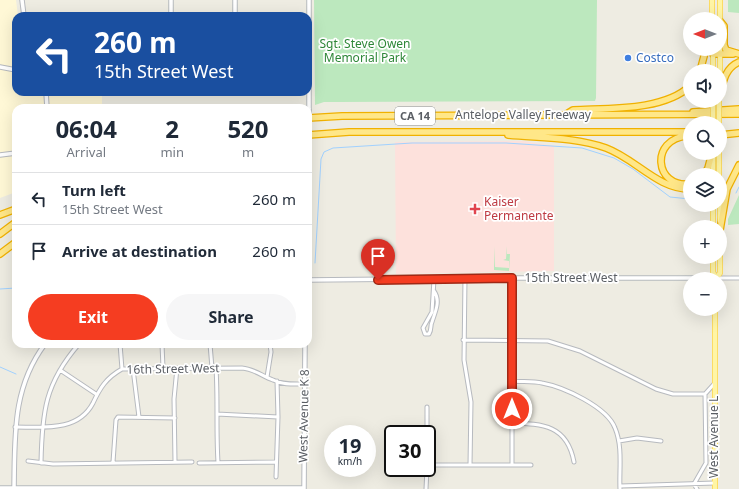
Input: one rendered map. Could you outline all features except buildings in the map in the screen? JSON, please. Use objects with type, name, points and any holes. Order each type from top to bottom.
[{"type":"highway","points":[[727,50],[739,54]]},
{"type":"highway","points":[[727,53],[739,54]]},
{"type":"highway","points":[[727,72],[730,67],[739,62]]},
{"type":"highway","points":[[565,115],[573,110],[662,102],[677,96],[683,91]]},
{"type":"highway","points":[[681,114],[701,110],[739,109]]},
{"type":"highway","name":"Antelope Valley Freeway","points":[[312,118],[342,116],[739,114]]},
{"type":"highway","name":"Antelope Valley Freeway","points":[[312,135],[350,132],[683,132]]},
{"type":"highway","points":[[490,132],[505,135],[566,140],[605,147],[621,154],[665,184],[673,188],[683,189]]},
{"type":"highway","points":[[727,133],[739,132]]},
{"type":"highway","points":[[683,136],[678,136],[670,140],[662,153],[661,161],[664,172],[672,182],[683,184]]},
{"type":"highway","points":[[722,220],[728,189],[739,165]]},
{"type":"highway","points":[[0,215],[12,210]]},
{"type":"highway","points":[[0,234],[12,225]]},
{"type":"highway","points":[[0,254],[12,245]]},
{"type":"main road","points":[[712,0],[712,12]]},
{"type":"main road","points":[[720,0],[720,12]]},
{"type":"main road","name":"West Avenue L","points":[[714,489],[715,316]]},
{"type":"street","points":[[22,0],[24,12]]},
{"type":"street","points":[[171,0],[171,12]]},
{"type":"street","points":[[235,12],[236,0]]},
{"type":"street","points":[[309,0],[309,12]]},
{"type":"street","points":[[0,67],[12,69]]},
{"type":"street","points":[[0,155],[12,154]]},
{"type":"street","points":[[465,278],[464,360],[471,402],[470,465]]},
{"type":"street","name":"15th Street West","points":[[312,280],[465,278],[683,279]]},
{"type":"street","points":[[512,278],[512,465]]},
{"type":"street","name":"15th Street West","points":[[727,279],[739,278]]},
{"type":"street","points":[[434,279],[432,312],[423,328],[427,334],[432,327],[431,323],[437,312],[437,295],[434,291]]},
{"type":"street","points":[[426,322],[431,323]]},
{"type":"street","points":[[464,340],[548,340],[580,351],[656,389],[672,394],[705,394]]},
{"type":"street","points":[[14,488],[15,427],[20,394],[28,373],[43,348]]},
{"type":"street","points":[[41,462],[42,427],[49,390],[60,370],[76,348]]},
{"type":"street","points":[[120,348],[122,370]]},
{"type":"street","points":[[162,348],[163,368]]},
{"type":"street","points":[[211,348],[218,401],[216,433],[218,462]]},
{"type":"street","points":[[267,377],[270,348]]},
{"type":"street","name":"West Avenue K 8","points":[[304,488],[305,348]]},
{"type":"street","name":"16th Street West","points":[[15,427],[42,427],[66,425],[75,422],[86,413],[96,394],[111,375],[122,370],[163,368],[251,369],[277,381],[304,384]]},
{"type":"street","points":[[175,461],[174,399],[177,368]]},
{"type":"street","points":[[133,369],[139,417]]},
{"type":"street","points":[[60,370],[96,394]]},
{"type":"street","points":[[276,477],[275,462],[278,417],[277,381]]},
{"type":"street","points":[[512,381],[541,382],[561,388],[578,396],[609,418],[615,427],[619,441],[620,488],[714,483]]},
{"type":"street","name":"West Avenue L","points":[[697,489],[694,484],[706,463],[705,394],[714,384]]},
{"type":"street","points":[[427,407],[427,425]]},
{"type":"street","points":[[217,414],[278,417]]},
{"type":"street","points":[[113,462],[116,420],[121,416],[175,418]]},
{"type":"street","points":[[512,423],[537,424],[554,429],[568,442],[572,450],[574,462]]},
{"type":"street","points":[[619,441],[637,438],[661,441]]},
{"type":"street","points":[[28,461],[192,462]]},
{"type":"street","points":[[199,463],[275,462]]},
{"type":"street","points":[[436,467],[531,465]]},
{"type":"street","points":[[426,489],[427,477]]},
{"type":"street","points":[[0,488],[304,488]]},
{"type":"shaded area","points":[[0,0],[16,0],[18,12],[12,12],[12,96],[102,96],[102,104],[12,104],[12,194],[0,198]]},
{"type":"shaded area","name":"Kaiser Permanente","points":[[523,141],[554,146],[554,271],[396,274],[395,142]]},
{"type":"green space","name":"Sgt. Steve Owen Memorial Park","points":[[314,0],[597,0],[595,101],[324,102],[315,105]]},
{"type":"green space","points":[[728,0],[739,0],[739,13],[728,12]]},
{"type":"green space","points":[[739,195],[739,224],[728,225],[728,219]]},
{"type":"green space","points":[[494,246],[495,267],[509,268],[509,261],[503,260],[506,259],[507,246],[507,254],[510,254],[509,271],[494,270]]},
{"type":"waterway","points":[[315,263],[321,159],[324,152],[333,148],[412,143],[506,143],[582,148],[614,158],[633,169],[670,197],[683,198]]},
{"type":"waterway","points":[[736,193],[739,187]]},
{"type":"waterway","points":[[0,289],[12,288]]},
{"type":"waterway","points":[[0,367],[16,374]]},
{"type":"place","name":"Costco","points":[[628,58]]},
{"type":"place","name":"Kaiser Permanente","points":[[475,209]]},
{"type":"route","points":[[378,280],[512,278],[512,409]]}]
